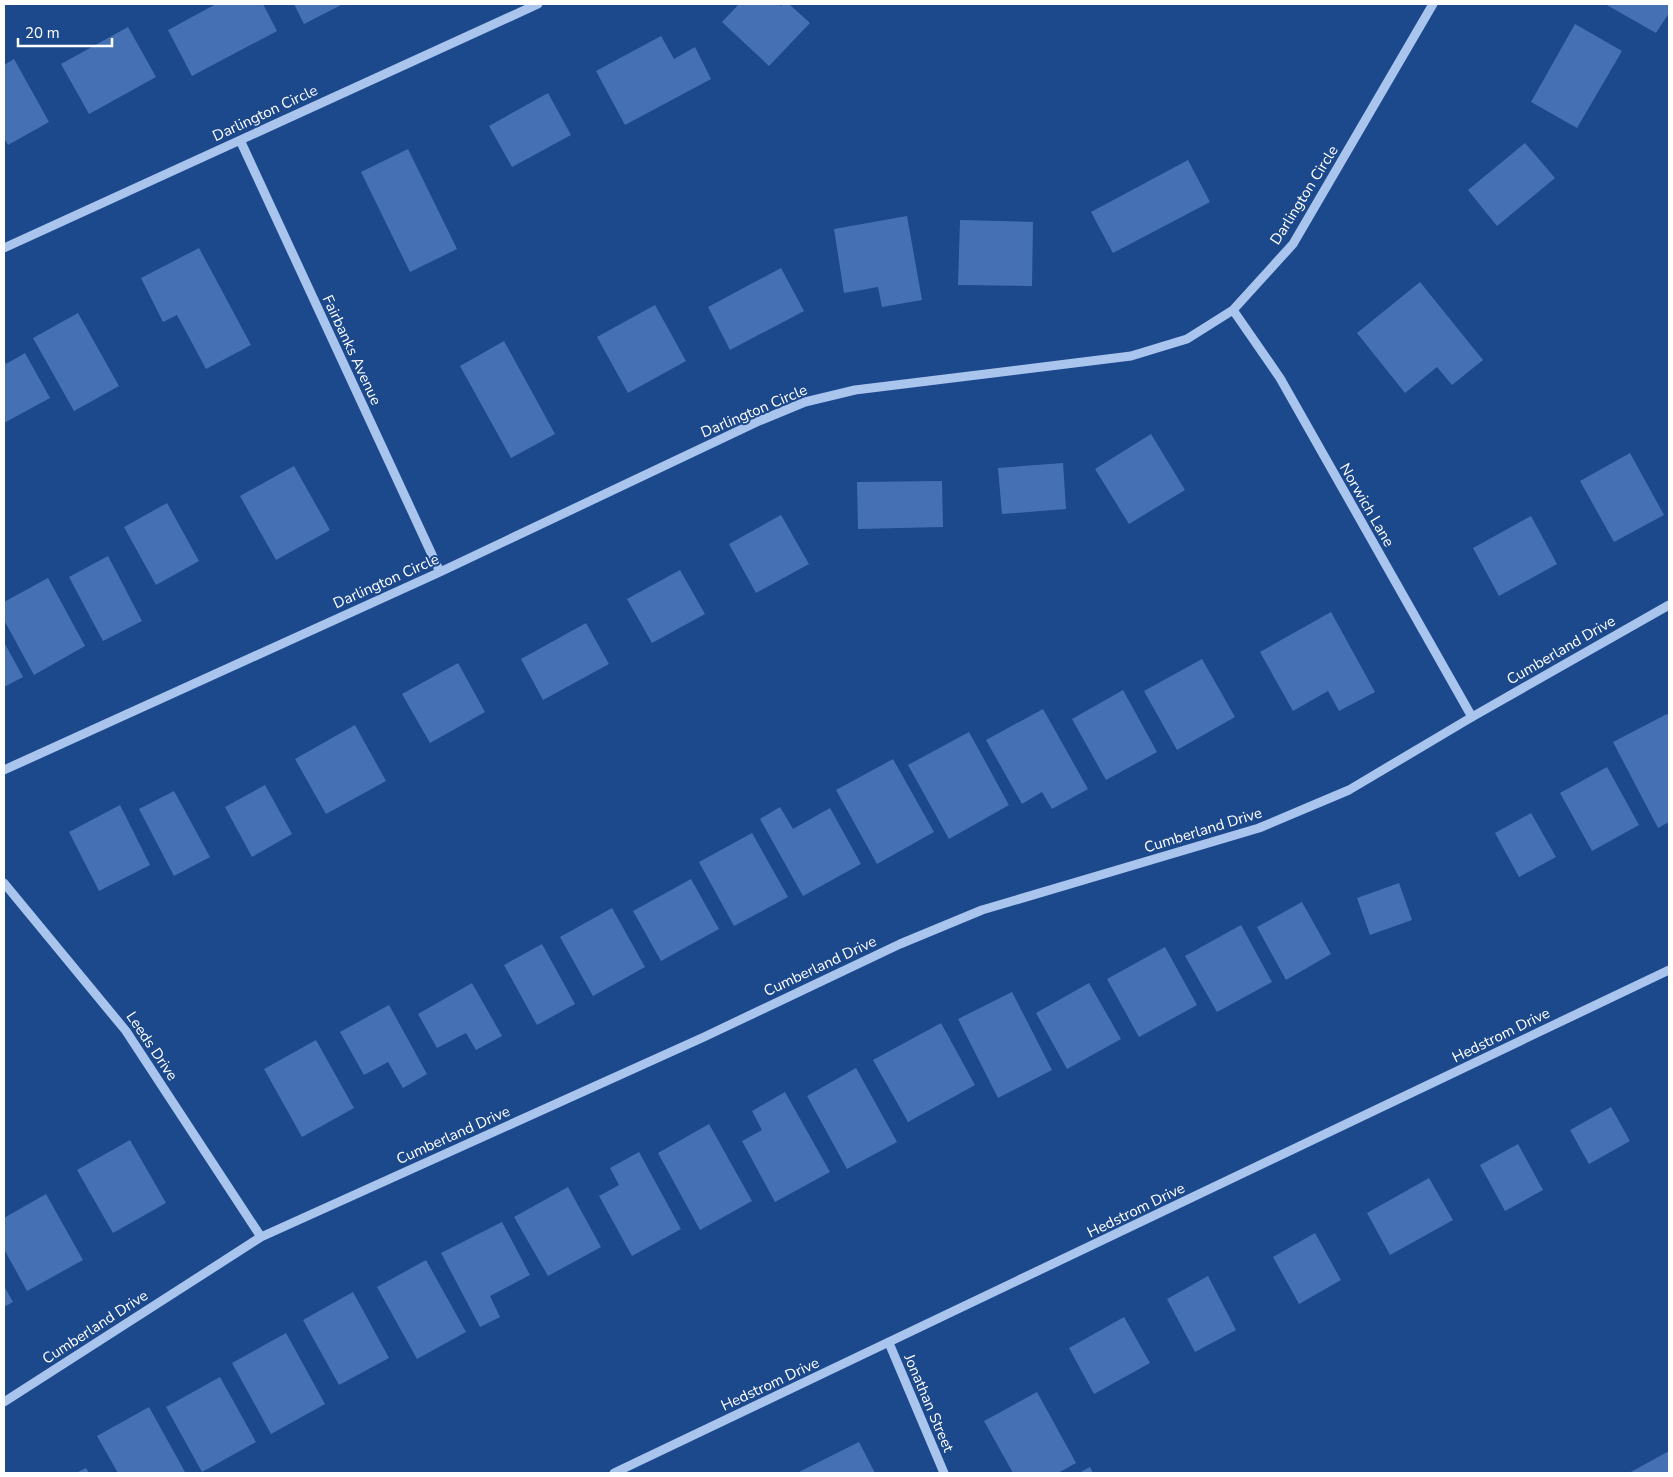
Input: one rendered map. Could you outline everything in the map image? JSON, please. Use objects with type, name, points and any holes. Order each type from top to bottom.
[{"type":"street","name":"Darlington Circle","points":[[4,248],[538,4]]},
{"type":"street","name":"Darlington Circle","points":[[4,770],[440,572],[759,421],[805,402],[855,390],[1131,356],[1187,339],[1233,310],[1293,244],[1433,4]]},
{"type":"street","name":"Fairbanks Avenue","points":[[240,140],[440,572]]},
{"type":"street","name":"Norwich Lane","points":[[1233,310],[1280,378],[1472,717]]},
{"type":"street","name":"Cumberland Drive","points":[[4,1402],[261,1237],[704,1037],[900,944],[982,910],[1259,828],[1349,790],[1472,717],[1669,605]]},
{"type":"street","name":"Leeds Drive","points":[[4,883],[126,1031],[261,1237]]},
{"type":"street","name":"Hedstrom Drive","points":[[614,1473],[1669,970]]},
{"type":"street","name":"Jonathan Street","points":[[889,1343],[944,1473]]},
{"type":"building","points":[[216,4],[263,4],[277,31],[192,76],[168,30]]},
{"type":"building","points":[[294,4],[343,4],[304,24]]},
{"type":"building","points":[[739,4],[778,4],[781,6],[789,4],[810,23],[769,66],[722,22]]},
{"type":"building","points":[[1605,4],[1669,4],[1669,13],[1656,33]]},
{"type":"building","points":[[1575,24],[1622,51],[1577,128],[1531,102]]},
{"type":"building","points":[[128,27],[156,77],[89,114],[61,64]]},
{"type":"building","points":[[661,36],[674,59],[695,47],[711,79],[625,125],[596,71]]},
{"type":"building","points":[[14,59],[49,122],[8,145],[4,138],[4,65]]},
{"type":"building","points":[[548,93],[571,135],[512,167],[489,126]]},
{"type":"building","points":[[1525,143],[1555,178],[1497,226],[1468,190]]},
{"type":"building","points":[[408,149],[457,249],[410,272],[361,172]]},
{"type":"building","points":[[1188,160],[1210,202],[1113,253],[1091,212]]},
{"type":"building","points":[[907,216],[922,300],[882,307],[878,287],[844,293],[834,229]]},
{"type":"building","points":[[960,220],[1033,222],[1032,286],[958,285]]},
{"type":"building","points":[[199,248],[251,345],[206,369],[177,315],[163,322],[141,278]]},
{"type":"building","points":[[781,268],[804,311],[730,350],[708,307]]},
{"type":"building","points":[[1420,282],[1483,360],[1452,385],[1437,367],[1405,393],[1357,333]]},
{"type":"building","points":[[655,305],[686,361],[628,393],[597,337]]},
{"type":"building","points":[[78,313],[119,386],[74,411],[33,338]]},
{"type":"building","points":[[504,341],[555,434],[511,458],[460,366]]},
{"type":"building","points":[[25,353],[50,398],[4,423],[4,360],[6,364]]},
{"type":"building","points":[[1151,434],[1185,490],[1129,524],[1095,469]]},
{"type":"building","points":[[1630,453],[1664,515],[1614,542],[1580,481]]},
{"type":"building","points":[[1063,463],[1066,509],[1002,514],[998,468]]},
{"type":"building","points":[[294,466],[330,530],[276,560],[240,496]]},
{"type":"building","points":[[942,481],[943,527],[858,529],[857,482]]},
{"type":"building","points":[[167,503],[199,561],[156,585],[124,527]]},
{"type":"building","points":[[781,515],[809,564],[756,593],[729,544]]},
{"type":"building","points":[[1531,516],[1557,564],[1499,596],[1473,548]]},
{"type":"building","points":[[108,556],[142,621],[103,641],[69,577]]},
{"type":"building","points":[[680,570],[705,614],[652,643],[627,599]]},
{"type":"building","points":[[48,578],[85,646],[34,675],[4,620],[4,602]]},
{"type":"building","points":[[1331,612],[1375,692],[1339,711],[1328,691],[1293,711],[1260,652]]},
{"type":"building","points":[[586,623],[609,664],[543,700],[521,659]]},
{"type":"building","points":[[4,642],[23,677],[4,687]]},
{"type":"building","points":[[1202,659],[1235,717],[1177,750],[1144,691]]},
{"type":"building","points":[[458,663],[485,712],[430,743],[402,694]]},
{"type":"building","points":[[1123,690],[1157,752],[1106,780],[1072,719]]},
{"type":"building","points":[[1043,709],[1088,789],[1052,809],[1042,792],[1022,804],[986,740]]},
{"type":"building","points":[[1667,714],[1669,717],[1669,822],[1658,828],[1613,742]]},
{"type":"building","points":[[355,725],[386,781],[326,814],[295,759]]},
{"type":"building","points":[[969,732],[1009,805],[949,839],[908,765]]},
{"type":"building","points":[[893,759],[934,832],[877,864],[836,790]]},
{"type":"building","points":[[1607,767],[1639,825],[1592,851],[1560,793]]},
{"type":"building","points":[[265,785],[292,834],[252,857],[225,807]]},
{"type":"building","points":[[174,791],[210,857],[174,876],[139,809]]},
{"type":"building","points":[[120,805],[150,865],[99,891],[69,832]]},
{"type":"building","points":[[780,807],[793,829],[830,808],[861,864],[803,896],[760,819]]},
{"type":"building","points":[[1531,813],[1556,857],[1519,877],[1495,833]]},
{"type":"building","points":[[752,833],[788,897],[734,926],[699,862]]},
{"type":"building","points":[[691,879],[719,929],[661,961],[633,911]]},
{"type":"building","points":[[1399,883],[1412,920],[1370,935],[1357,898]]},
{"type":"building","points":[[1302,902],[1331,954],[1286,980],[1257,927]]},
{"type":"building","points":[[612,908],[645,967],[593,996],[560,937]]},
{"type":"building","points":[[1241,925],[1272,982],[1217,1012],[1185,956]]},
{"type":"building","points":[[542,944],[575,1004],[537,1025],[504,965]]},
{"type":"building","points":[[1165,947],[1197,1005],[1139,1037],[1107,979]]},
{"type":"building","points":[[472,983],[502,1036],[476,1050],[466,1033],[437,1048],[418,1014]]},
{"type":"building","points":[[1089,983],[1121,1039],[1067,1069],[1036,1013]]},
{"type":"building","points":[[1012,992],[1052,1070],[998,1098],[958,1019]]},
{"type":"building","points":[[389,1005],[427,1074],[403,1088],[388,1062],[364,1075],[340,1032]]},
{"type":"building","points":[[941,1023],[975,1085],[908,1122],[873,1060]]},
{"type":"building","points":[[316,1040],[354,1108],[302,1137],[264,1069]]},
{"type":"building","points":[[856,1068],[897,1142],[847,1169],[807,1096]]},
{"type":"building","points":[[785,1092],[830,1172],[775,1202],[742,1141],[762,1130],[752,1111]]},
{"type":"building","points":[[1611,1107],[1630,1141],[1589,1164],[1570,1130]]},
{"type":"building","points":[[709,1124],[752,1201],[700,1230],[658,1153]]},
{"type":"building","points":[[130,1140],[166,1203],[113,1233],[77,1170]]},
{"type":"building","points":[[1518,1144],[1543,1190],[1505,1211],[1480,1165]]},
{"type":"building","points":[[639,1152],[681,1229],[632,1256],[599,1196],[619,1185],[610,1168]]},
{"type":"building","points":[[1429,1178],[1453,1220],[1390,1255],[1367,1213]]},
{"type":"building","points":[[568,1187],[601,1247],[548,1276],[514,1217]]},
{"type":"building","points":[[46,1194],[83,1260],[27,1291],[4,1249],[4,1218]]},
{"type":"building","points":[[502,1222],[530,1275],[490,1296],[500,1317],[480,1327],[441,1253]]},
{"type":"building","points":[[1315,1233],[1341,1280],[1299,1304],[1273,1257]]},
{"type":"building","points":[[426,1260],[466,1332],[417,1359],[377,1287]]},
{"type":"building","points":[[1208,1276],[1236,1330],[1195,1352],[1167,1299]]},
{"type":"building","points":[[4,1286],[13,1302],[4,1307]]},
{"type":"building","points":[[353,1292],[389,1358],[339,1385],[303,1320]]},
{"type":"building","points":[[1124,1317],[1150,1363],[1094,1394],[1069,1348]]},
{"type":"building","points":[[286,1333],[325,1404],[271,1434],[232,1363]]},
{"type":"building","points":[[220,1377],[256,1442],[202,1472],[166,1407]]},
{"type":"building","points":[[1037,1392],[1076,1463],[1058,1473],[1013,1473],[984,1421]]},
{"type":"building","points":[[149,1407],[185,1472],[118,1473],[97,1436]]},
{"type":"building","points":[[859,1442],[875,1473],[797,1473]]},
{"type":"building","points":[[1669,1451],[1669,1473],[1629,1473]]},
{"type":"building","points":[[1090,1467],[1093,1473],[1079,1473]]},
{"type":"building","points":[[86,1468],[89,1473],[76,1473]]}]
